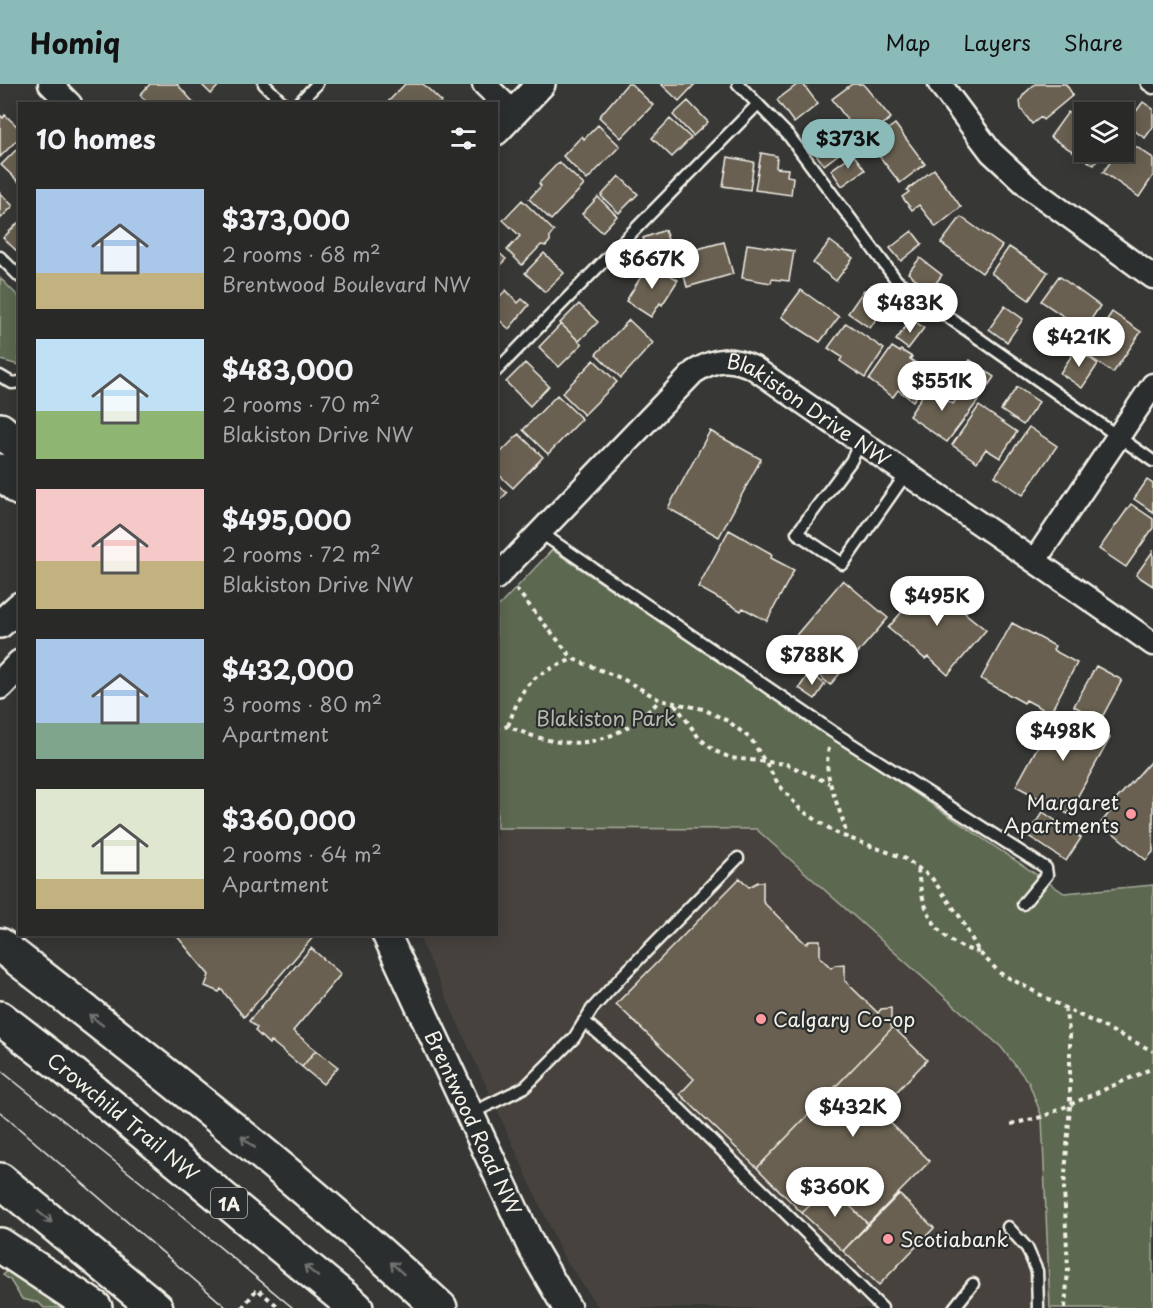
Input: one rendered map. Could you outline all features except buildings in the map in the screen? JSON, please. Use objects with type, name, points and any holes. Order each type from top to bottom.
[{"type":"highway","points":[[0,430],[18,445]]},
{"type":"highway","points":[[0,471],[18,487]]},
{"type":"highway","points":[[0,945],[177,1082],[375,1248],[440,1308]]},
{"type":"highway","name":"Crowchild Trail NW","points":[[0,1018],[65,1068],[356,1308]]},
{"type":"highway","points":[[0,1180],[156,1308]]},
{"type":"highway","points":[[0,1245],[95,1308]]},
{"type":"street","points":[[50,84],[68,102]]},
{"type":"street","points":[[484,84],[494,102]]},
{"type":"street","points":[[498,108],[506,122],[541,84]]},
{"type":"street","points":[[950,88],[991,152],[1030,188],[1153,277]]},
{"type":"street","name":"Blakiston Drive NW","points":[[499,576],[694,372],[707,364],[739,361],[754,368],[860,443],[1035,560],[1153,644]]},
{"type":"street","points":[[1035,560],[1153,385]]},
{"type":"street","points":[[0,624],[18,608]]},
{"type":"street","points":[[0,685],[18,666]]},
{"type":"street","name":"Brentwood Road NW","points":[[387,936],[532,1248],[567,1308]]},
{"type":"lane","points":[[264,84],[282,102]]},
{"type":"lane","points":[[300,102],[317,84]]},
{"type":"lane","points":[[738,84],[789,136],[897,281],[1153,461]]},
{"type":"lane","points":[[1147,84],[1153,88]]},
{"type":"lane","points":[[498,368],[758,104]]},
{"type":"lane","points":[[0,258],[18,275]]},
{"type":"lane","points":[[0,376],[12,383],[18,382]]},
{"type":"lane","points":[[860,443],[851,460],[797,533],[843,564],[906,474]]},
{"type":"lane","points":[[541,533],[833,732],[1046,868],[1047,875],[1023,904]]},
{"type":"lane","points":[[470,1114],[525,1087],[574,1038],[592,1009],[625,973],[738,858]]},
{"type":"lane","points":[[584,1021],[636,1066],[882,1308]]},
{"type":"lane","points":[[1008,1227],[1027,1248],[1037,1271],[1038,1308]]},
{"type":"lane","points":[[954,1308],[973,1284]]},
{"type":"path","points":[[499,576],[516,588],[573,659],[615,675],[660,700],[704,709],[728,721],[751,739],[779,785],[801,810],[846,838],[893,853],[931,878],[942,890],[979,952],[1000,973],[1153,1051]]},
{"type":"path","points":[[508,726],[518,697],[526,684],[550,668],[573,659]]},
{"type":"path","points":[[498,729],[508,726],[547,741],[584,743],[627,729],[660,700]]},
{"type":"path","points":[[675,703],[699,738],[715,751],[731,758],[766,761],[795,767],[829,783]]},
{"type":"path","points":[[833,732],[827,756],[829,783],[846,838]]},
{"type":"path","points":[[918,868],[920,891],[932,922],[954,941],[979,952]]},
{"type":"path","points":[[1065,1008],[1070,1034],[1070,1105],[1064,1189],[1068,1269],[1065,1308]]},
{"type":"path","points":[[1011,1124],[1042,1117],[1153,1068]]},
{"type":"path","points":[[242,1308],[257,1289],[280,1308]]},
{"type":"shaded area","points":[[498,828],[756,829],[1001,1047],[1029,1083],[1042,1117],[1050,1308],[599,1308],[564,1258],[418,936],[498,936]]},
{"type":"green space","points":[[0,278],[18,296],[18,365],[0,360]]},
{"type":"green space","name":"Blakiston Park","points":[[552,550],[1064,893],[1153,885],[1153,1308],[1050,1308],[1042,1117],[1029,1083],[1001,1047],[756,829],[498,828],[498,607]]},
{"type":"green space","points":[[9,1270],[72,1308],[44,1308],[39,1303],[22,1299],[10,1280],[3,1275]]},
{"type":"tram line","points":[[0,1070],[163,1200],[293,1308]]},
{"type":"tram line","points":[[0,1112],[227,1308]]},
{"type":"place","name":"Margaret Apartments","points":[[1131,814]]},
{"type":"place","name":"Calgary Co-op","points":[[761,1019]]},
{"type":"place","name":"Scotiabank","points":[[888,1239]]}]
